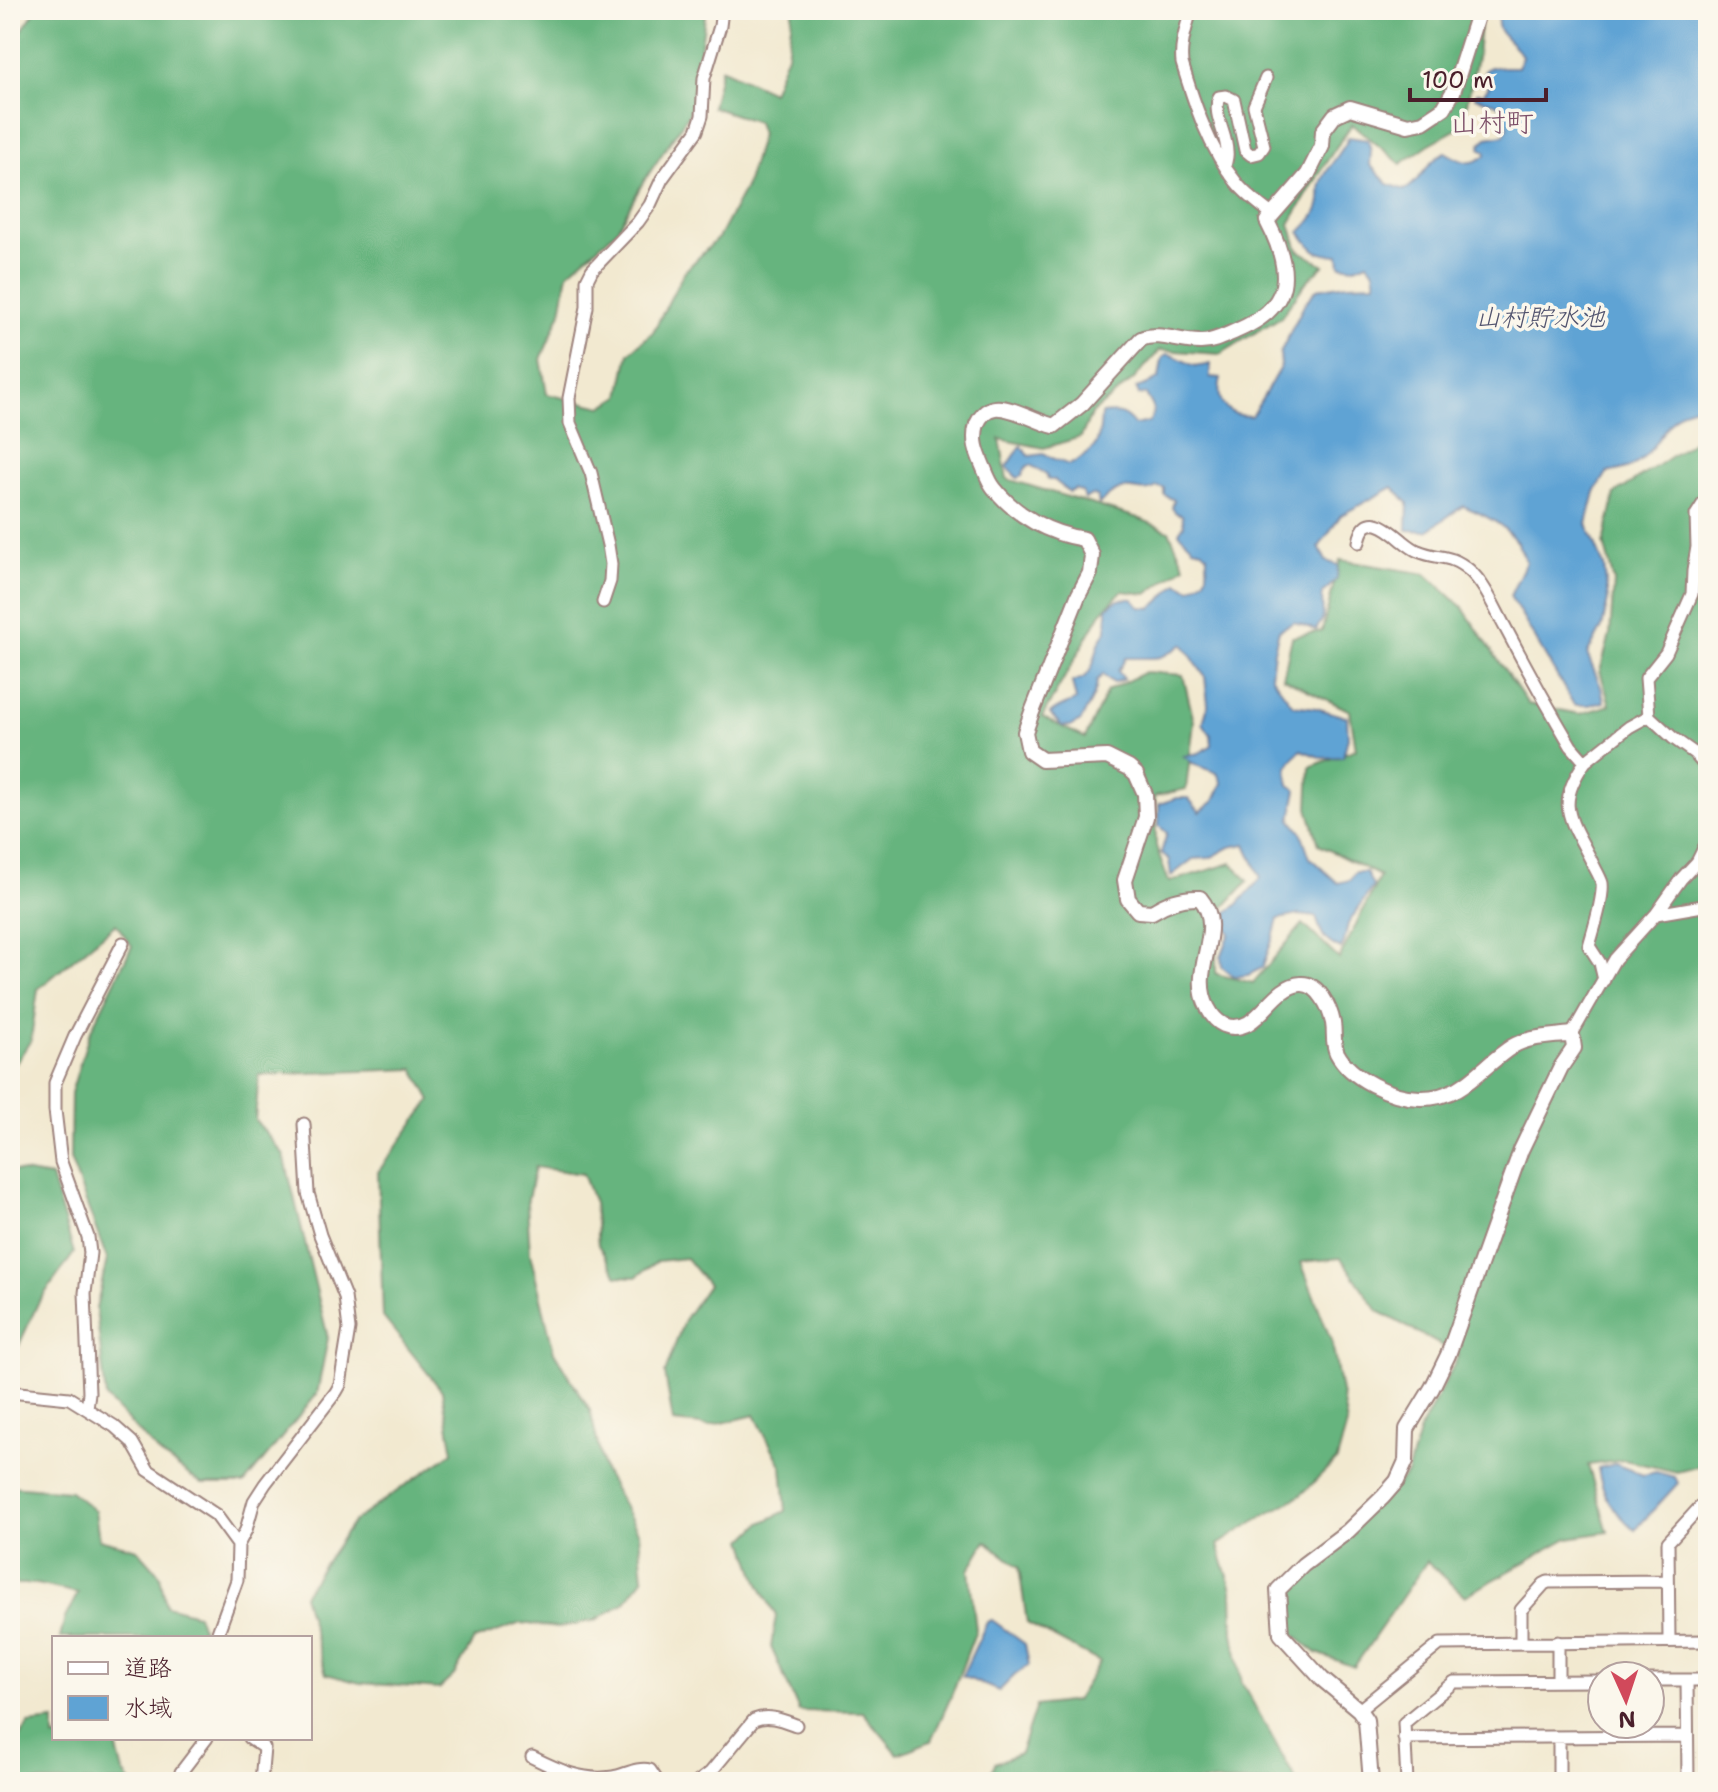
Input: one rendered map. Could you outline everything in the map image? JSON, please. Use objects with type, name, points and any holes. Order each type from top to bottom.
[{"type":"street","points":[[603,602],[610,581],[608,545],[591,473],[570,423],[569,412],[587,307],[587,280],[592,270],[638,222],[662,179],[697,131],[702,116],[704,78],[722,10]]},
{"type":"street","points":[[1191,10],[1181,55],[1204,126],[1235,181],[1273,215]]},
{"type":"street","points":[[1479,10],[1453,92],[1444,108],[1423,122],[1408,125],[1350,108],[1335,115],[1323,131],[1322,146],[1308,174],[1267,221],[1283,259],[1285,283],[1273,306],[1248,326],[1204,343],[1150,334],[1141,339],[1082,404],[1054,426],[1011,411],[992,408],[979,420],[974,435],[976,450],[992,487],[1020,512],[1050,531],[1084,539],[1092,555],[1090,573],[1060,639],[1025,732],[1029,751],[1042,760],[1107,757],[1136,774],[1145,794],[1146,817],[1125,880],[1128,899],[1138,911],[1152,912],[1188,897],[1200,898],[1204,903],[1211,919],[1211,935],[1202,965],[1201,989],[1218,1023],[1231,1028],[1244,1025],[1291,987],[1303,984],[1312,987],[1323,997],[1333,1024],[1332,1040],[1342,1061],[1371,1084],[1403,1096],[1422,1099],[1445,1095],[1472,1081],[1513,1046],[1532,1039],[1572,1034]]},
{"type":"street","points":[[1225,166],[1228,151],[1218,116],[1219,97],[1234,100],[1245,150],[1251,155],[1259,153],[1264,146],[1254,106],[1266,78]]},
{"type":"street","points":[[1708,496],[1696,515],[1697,547],[1692,594],[1666,653],[1646,678],[1649,716],[1694,753],[1708,769]]},
{"type":"street","points":[[1359,542],[1364,529],[1374,523],[1382,524],[1416,550],[1448,557],[1469,570],[1490,601],[1571,746],[1585,762]]},
{"type":"street","points":[[1604,981],[1600,963],[1589,946],[1598,916],[1602,884],[1568,815],[1568,795],[1585,762],[1629,727],[1649,716]]},
{"type":"street","points":[[1371,1782],[1366,1720],[1359,1710],[1322,1679],[1281,1634],[1278,1590],[1303,1565],[1348,1531],[1397,1481],[1406,1461],[1407,1429],[1448,1355],[1521,1150],[1561,1067],[1574,1048],[1572,1034],[1615,959],[1697,862],[1708,840]]},
{"type":"street","points":[[1656,914],[1708,905]]},
{"type":"street","points":[[87,1408],[85,1293],[90,1253],[88,1237],[61,1162],[56,1132],[55,1083],[75,1036],[123,943]]},
{"type":"street","points":[[217,1636],[237,1580],[238,1545],[254,1501],[340,1385],[349,1329],[345,1297],[320,1235],[308,1193],[304,1124]]},
{"type":"street","points":[[10,1392],[69,1398],[114,1426],[132,1442],[148,1470],[216,1515],[238,1545]]},
{"type":"street","points":[[1669,1641],[1668,1542],[1699,1508],[1708,1508]]},
{"type":"street","points":[[1521,1642],[1521,1610],[1548,1582],[1668,1581]]},
{"type":"street","points":[[1359,1710],[1440,1644],[1708,1641]]},
{"type":"street","points":[[1558,1642],[1558,1681]]},
{"type":"street","points":[[1666,1680],[1708,1680]]},
{"type":"street","points":[[1687,1680],[1688,1782]]},
{"type":"street","points":[[1407,1782],[1404,1723],[1454,1682],[1586,1681]]},
{"type":"street","points":[[698,1782],[713,1778],[754,1720],[774,1718],[796,1725]]},
{"type":"street","points":[[1404,1738],[1687,1736]]},
{"type":"street","points":[[1559,1737],[1559,1782]]},
{"type":"street","points":[[180,1782],[181,1772],[205,1740]]},
{"type":"street","points":[[252,1740],[264,1748],[261,1782]]},
{"type":"street","points":[[532,1757],[566,1774],[593,1777],[618,1776],[643,1768],[650,1770],[658,1782]]},
{"type":"street","points":[[742,1782],[751,1782]]},
{"type":"green space","points":[[36,10],[706,10],[692,109],[642,184],[616,231],[568,273],[561,312],[541,359],[547,394],[602,407],[620,396],[629,353],[653,332],[684,272],[719,237],[746,186],[761,134],[757,122],[712,107],[721,68],[772,92],[787,54],[793,10],[1481,10],[1477,57],[1462,126],[1401,164],[1352,124],[1290,224],[1298,250],[1324,265],[1307,281],[1281,317],[1220,354],[1160,350],[1133,380],[1092,413],[1081,437],[1044,448],[1000,439],[1007,479],[1138,518],[1169,531],[1185,566],[1147,594],[1122,591],[1101,613],[1042,717],[1085,738],[1107,691],[1145,672],[1183,675],[1194,722],[1186,789],[1155,796],[1156,846],[1169,882],[1232,863],[1248,881],[1216,916],[1216,974],[1253,983],[1303,924],[1339,959],[1380,876],[1319,845],[1308,808],[1310,767],[1356,749],[1350,711],[1283,678],[1292,637],[1322,631],[1340,560],[1426,574],[1462,607],[1528,704],[1580,714],[1610,705],[1600,671],[1610,635],[1614,582],[1604,543],[1615,494],[1704,434],[1708,435],[1708,1464],[1677,1472],[1624,1460],[1588,1465],[1608,1532],[1568,1538],[1465,1596],[1427,1561],[1354,1667],[1317,1653],[1289,1631],[1289,1585],[1407,1474],[1420,1430],[1459,1355],[1378,1311],[1341,1258],[1301,1262],[1332,1343],[1347,1424],[1337,1460],[1301,1495],[1218,1545],[1232,1589],[1233,1633],[1242,1683],[1297,1782],[987,1782],[995,1763],[1020,1753],[1036,1706],[1075,1701],[1100,1662],[1027,1623],[1019,1567],[986,1541],[969,1570],[976,1630],[931,1741],[898,1754],[863,1712],[799,1711],[771,1647],[776,1616],[759,1584],[744,1540],[761,1523],[786,1511],[782,1467],[755,1415],[710,1426],[673,1422],[665,1373],[684,1320],[708,1285],[686,1258],[658,1261],[636,1277],[617,1276],[598,1245],[594,1203],[583,1174],[535,1167],[527,1203],[530,1253],[554,1352],[590,1410],[604,1471],[639,1533],[643,1579],[624,1603],[596,1620],[557,1628],[521,1623],[474,1640],[454,1675],[439,1689],[360,1683],[326,1674],[303,1595],[353,1522],[453,1452],[442,1391],[383,1317],[378,1172],[431,1100],[414,1069],[259,1075],[255,1120],[284,1155],[328,1338],[317,1394],[244,1484],[202,1484],[161,1455],[106,1398],[96,1309],[107,1259],[70,1159],[71,1093],[89,1034],[132,946],[116,924],[38,989],[31,1040],[10,1072],[10,76],[17,72],[20,33]]},
{"type":"green space","points":[[10,1170],[51,1177],[74,1253],[38,1303],[10,1365]]},
{"type":"green space","points":[[10,1486],[70,1491],[95,1511],[99,1539],[137,1549],[160,1575],[166,1606],[197,1614],[204,1636],[60,1636],[65,1618],[78,1593],[36,1584],[10,1584]]},
{"type":"green space","points":[[52,1721],[52,1740],[115,1740],[123,1772],[131,1782],[10,1782],[10,1751],[29,1724]]},
{"type":"water","name":"山村貯水池","points":[[1501,10],[1708,10],[1708,407],[1694,406],[1683,410],[1642,459],[1629,467],[1607,473],[1595,492],[1587,524],[1604,566],[1608,600],[1602,628],[1587,654],[1604,702],[1574,705],[1510,596],[1526,562],[1516,541],[1502,526],[1463,506],[1427,531],[1407,530],[1408,503],[1393,487],[1341,515],[1319,547],[1326,561],[1338,565],[1337,579],[1322,594],[1323,618],[1316,630],[1294,622],[1279,630],[1271,676],[1293,705],[1347,717],[1348,738],[1343,757],[1322,758],[1301,750],[1290,762],[1287,773],[1289,785],[1297,790],[1291,819],[1301,832],[1310,858],[1338,883],[1350,880],[1355,872],[1366,872],[1373,886],[1348,924],[1341,949],[1324,937],[1316,917],[1299,915],[1278,919],[1262,968],[1234,977],[1222,967],[1221,957],[1230,933],[1220,924],[1222,916],[1238,904],[1261,878],[1246,844],[1230,847],[1210,858],[1193,859],[1171,876],[1169,860],[1161,853],[1167,833],[1159,826],[1159,804],[1188,798],[1200,812],[1214,801],[1222,783],[1217,773],[1192,763],[1184,756],[1199,753],[1212,745],[1211,735],[1203,723],[1208,705],[1205,677],[1183,644],[1162,657],[1126,658],[1118,671],[1124,679],[1113,683],[1103,674],[1097,681],[1081,721],[1062,726],[1050,714],[1076,700],[1072,682],[1086,676],[1093,666],[1100,641],[1107,631],[1107,608],[1116,601],[1133,599],[1140,607],[1151,608],[1178,583],[1190,589],[1206,576],[1207,555],[1203,550],[1193,548],[1180,534],[1184,525],[1182,515],[1172,508],[1174,500],[1164,495],[1164,488],[1120,490],[1099,504],[1097,496],[1091,495],[1085,499],[1082,492],[1075,489],[1069,492],[1030,465],[1017,478],[1007,467],[1021,446],[1030,456],[1043,454],[1069,465],[1078,460],[1091,451],[1098,440],[1101,414],[1119,414],[1134,425],[1149,422],[1153,408],[1146,394],[1139,395],[1136,388],[1159,378],[1162,359],[1167,354],[1192,365],[1210,364],[1210,377],[1221,378],[1220,394],[1224,406],[1235,414],[1251,416],[1281,366],[1280,353],[1305,303],[1317,289],[1375,283],[1374,272],[1367,262],[1355,267],[1340,265],[1339,255],[1315,250],[1300,232],[1316,213],[1322,181],[1349,137],[1368,140],[1370,165],[1388,184],[1405,190],[1445,152],[1461,160],[1475,161],[1486,155],[1480,148],[1481,143],[1487,138],[1504,135],[1508,127],[1503,110],[1493,102],[1475,97],[1476,93],[1484,93],[1489,86],[1484,81],[1485,70],[1491,67],[1518,67],[1522,56],[1500,31],[1498,18]]},
{"type":"water","points":[[1615,1464],[1643,1475],[1656,1472],[1675,1477],[1678,1483],[1635,1530],[1615,1510],[1603,1487],[1598,1468]]},
{"type":"water","points":[[992,1620],[1025,1644],[1029,1665],[999,1691],[962,1676],[987,1622]]},
{"type":"district","name":"山村町","points":[[1492,122]]}]
